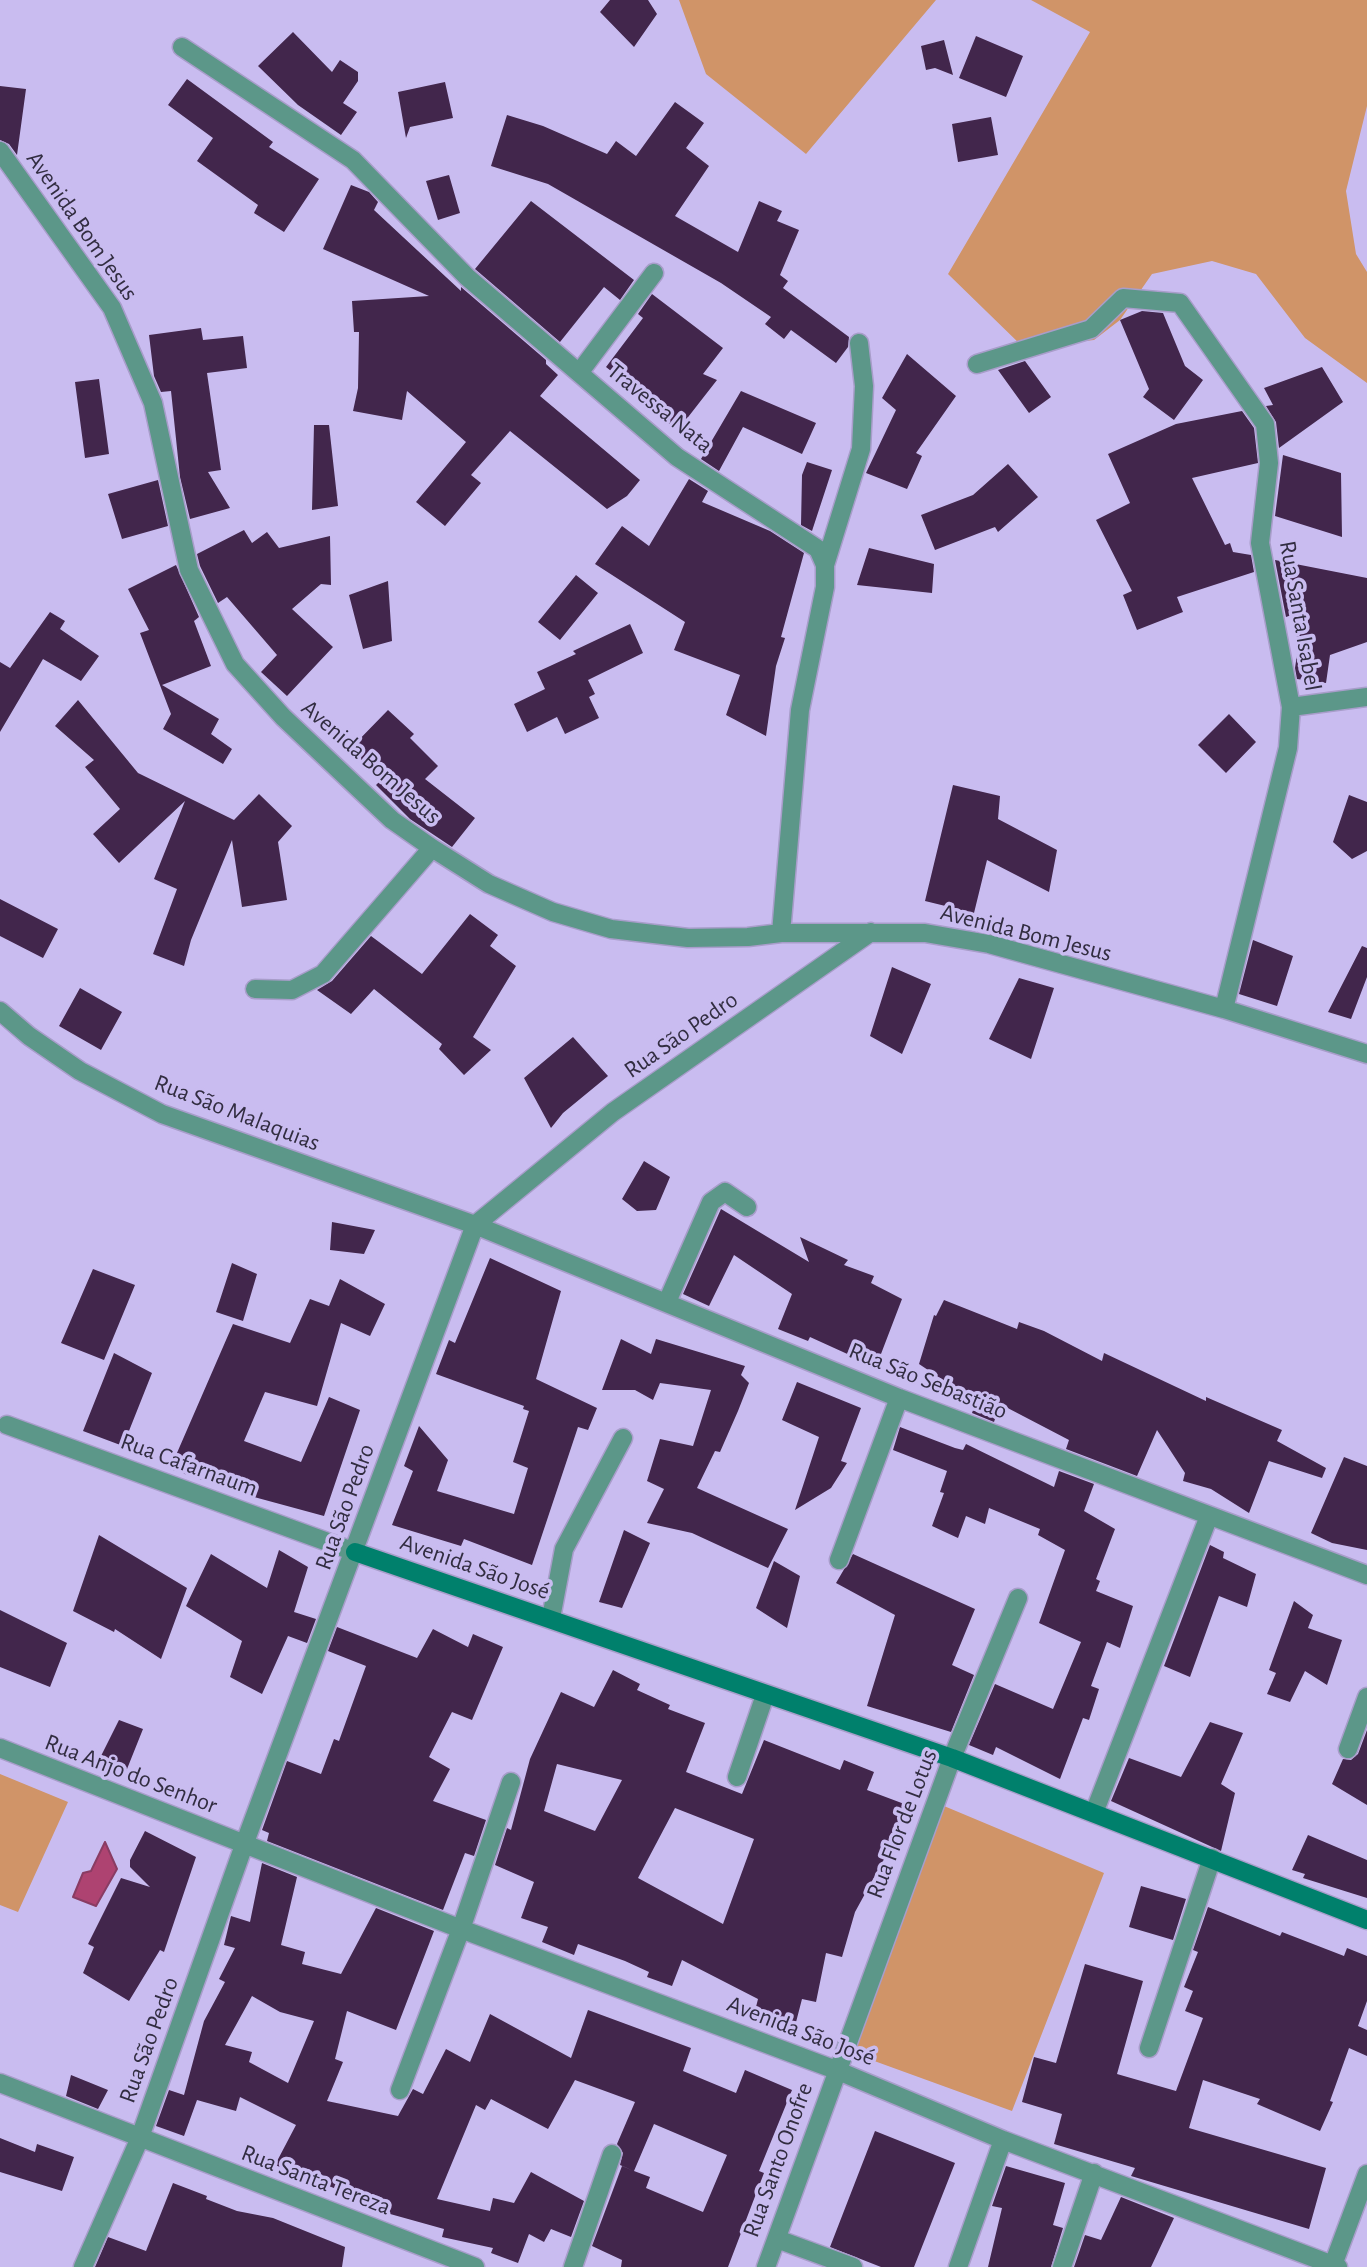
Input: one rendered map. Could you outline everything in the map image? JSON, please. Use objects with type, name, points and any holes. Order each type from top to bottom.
[{"type":"street","name":"Travessa Nata","points":[[182,47],[353,160],[467,277],[677,457],[818,549],[825,565]]},
{"type":"street","name":"Avenida Bom Jesus","points":[[0,151],[112,308],[153,403],[189,569],[235,664],[282,717],[392,820],[432,848],[489,884],[553,912],[611,929],[688,938],[872,931],[925,933],[989,944],[1224,1009],[1367,1054]]},
{"type":"street","points":[[579,373],[653,273]]},
{"type":"street","name":"Rua Santa Isabel","points":[[977,364],[1091,329],[1123,298],[1180,303],[1265,424],[1269,463],[1261,543],[1291,707],[1288,748],[1224,1009]]},
{"type":"street","points":[[781,933],[800,710],[825,587],[825,565],[861,449],[864,386],[859,343]]},
{"type":"street","points":[[1291,707],[1367,696]]},
{"type":"street","points":[[255,989],[292,990],[323,974],[432,848]]},
{"type":"street","name":"Rua São Pedro","points":[[83,2267],[139,2140],[244,1844],[475,1225],[613,1112],[872,931]]},
{"type":"street","name":"Rua São Malaquias","points":[[0,1011],[29,1036],[80,1071],[162,1114],[475,1225]]},
{"type":"street","points":[[667,1301],[711,1202],[725,1192],[747,1207]]},
{"type":"street","name":"Rua São Sebastião","points":[[475,1225],[667,1301],[899,1398],[1367,1575]]},
{"type":"street","points":[[839,1560],[899,1398]]},
{"type":"street","name":"Rua Cafarnaum","points":[[7,1424],[355,1552]]},
{"type":"street","points":[[551,1618],[564,1549],[623,1438]]},
{"type":"street","points":[[1094,1813],[1209,1516]]},
{"type":"street","name":"Avenida São José","points":[[355,1552],[952,1758],[1367,1920]]},
{"type":"street","name":"Rua Flor de Lotus","points":[[836,2070],[952,1758],[1018,1598]]},
{"type":"street","points":[[737,1777],[765,1695]]},
{"type":"street","points":[[1348,1749],[1367,1697]]},
{"type":"street","name":"Rua Anjo do Senhor","points":[[0,1748],[244,1844]]},
{"type":"street","points":[[400,2090],[461,1930],[511,1782]]},
{"type":"street","name":"Avenida São José","points":[[244,1844],[461,1930],[836,2070],[1003,2140],[1336,2266]]},
{"type":"street","points":[[1149,2049],[1212,1858]]},
{"type":"street","name":"Rua Santo Onofre","points":[[766,2267],[836,2070]]},
{"type":"street","name":"Rua Santa Tereza","points":[[0,2083],[139,2140],[475,2267]]},
{"type":"street","points":[[958,2267],[1003,2140]]},
{"type":"street","points":[[573,2267],[612,2154]]},
{"type":"street","points":[[1062,2267],[1094,2173]]},
{"type":"street","points":[[1336,2266],[1367,2174]]},
{"type":"street","points":[[777,2239],[853,2267]]},
{"type":"shaded area","points":[[679,0],[936,0],[806,154],[706,74]]},
{"type":"shaded area","points":[[1031,0],[1367,0],[1367,106],[1346,191],[1356,254],[1367,272],[1367,383],[1305,338],[1256,274],[1212,261],[1152,274],[1120,320],[1094,340],[1024,348],[948,274],[1090,32]]},
{"type":"shaded area","points":[[0,1774],[68,1802],[18,1912],[0,1905]]},
{"type":"shaded area","points":[[944,1806],[1104,1873],[1012,2111],[844,2050]]},
{"type":"shaded area","points":[[105,1842],[117,1869],[96,1906],[73,1897],[83,1873],[91,1871]]},
{"type":"building","points":[[610,0],[648,0],[657,14],[634,47],[600,12]]},
{"type":"building","points":[[293,32],[332,72],[340,60],[358,72],[358,81],[343,103],[357,112],[341,135],[298,105],[258,66]]},
{"type":"building","points":[[976,36],[1023,56],[1006,97],[959,78]]},
{"type":"building","points":[[944,40],[953,75],[935,68],[926,70],[921,46]]},
{"type":"building","points":[[187,79],[273,142],[269,147],[319,179],[284,232],[254,213],[258,205],[197,161],[213,138],[168,105]]},
{"type":"building","points":[[445,82],[453,118],[410,127],[406,138],[398,92]]},
{"type":"building","points":[[0,86],[26,89],[17,155],[9,144],[0,140]]},
{"type":"building","points":[[675,102],[704,123],[686,148],[709,166],[675,216],[738,252],[759,201],[782,211],[777,221],[799,230],[780,275],[788,281],[783,288],[849,337],[848,347],[836,363],[791,330],[784,339],[765,324],[771,317],[721,283],[548,184],[491,166],[507,115],[543,126],[607,154],[616,141],[636,156]]},
{"type":"building","points":[[991,117],[998,155],[958,162],[952,124]]},
{"type":"building","points":[[449,175],[460,213],[438,220],[426,181]]},
{"type":"building","points":[[351,185],[369,192],[378,202],[374,210],[461,291],[461,287],[546,360],[546,364],[558,375],[540,396],[640,480],[627,496],[607,509],[510,431],[471,475],[481,483],[445,526],[416,502],[466,442],[407,391],[402,420],[353,411],[358,388],[359,332],[354,332],[352,301],[429,296],[323,249]]},
{"type":"building","points":[[531,201],[634,280],[620,300],[604,287],[560,342],[475,269]]},
{"type":"building","points":[[652,294],[723,348],[703,374],[717,380],[678,430],[646,409],[650,402],[606,367],[643,318],[638,314]]},
{"type":"building","points":[[1142,311],[1163,313],[1185,366],[1203,380],[1174,420],[1143,397],[1149,389],[1120,320]]},
{"type":"building","points":[[201,328],[203,340],[243,336],[247,368],[207,373],[221,470],[208,472],[230,508],[190,519],[180,477],[171,391],[161,392],[154,376],[149,335]]},
{"type":"building","points":[[907,354],[956,396],[916,453],[922,456],[907,489],[866,473],[896,410],[882,398]]},
{"type":"building","points":[[1025,361],[1051,397],[1029,413],[998,370]]},
{"type":"building","points":[[1322,367],[1343,402],[1279,448],[1276,422],[1266,406],[1273,405],[1264,388]]},
{"type":"building","points":[[99,379],[109,454],[85,458],[75,382]]},
{"type":"building","points":[[741,391],[816,423],[802,454],[743,427],[719,471],[701,459]]},
{"type":"building","points":[[1242,411],[1254,428],[1258,463],[1192,478],[1225,545],[1230,543],[1233,552],[1251,555],[1254,572],[1177,597],[1183,612],[1137,630],[1123,595],[1132,591],[1096,520],[1130,503],[1108,454],[1176,424]]},
{"type":"building","points":[[314,425],[329,425],[338,506],[312,510]]},
{"type":"building","points":[[1283,455],[1341,473],[1342,537],[1275,516]]},
{"type":"building","points":[[807,462],[832,470],[812,531],[801,525],[802,475]]},
{"type":"building","points":[[1008,464],[1038,497],[998,532],[995,527],[935,550],[921,515],[973,495]]},
{"type":"building","points":[[689,479],[708,491],[702,502],[770,531],[804,553],[781,637],[785,638],[776,666],[766,736],[726,715],[740,675],[674,650],[685,622],[595,564],[622,526],[649,546]]},
{"type":"building","points":[[158,480],[168,526],[122,539],[108,494]]},
{"type":"building","points":[[244,530],[252,543],[267,532],[279,548],[330,536],[331,585],[321,584],[292,609],[333,647],[287,696],[261,672],[277,655],[227,597],[218,603],[200,566],[197,554]]},
{"type":"building","points":[[869,548],[934,564],[932,593],[857,585]]},
{"type":"building","points":[[1275,560],[1367,578],[1367,642],[1330,655],[1326,683],[1297,679],[1295,668],[1299,642],[1296,642],[1300,612],[1286,617]]},
{"type":"building","points":[[176,565],[199,617],[194,621],[211,666],[162,685],[219,719],[211,734],[232,749],[223,764],[163,729],[171,714],[140,633],[149,630],[128,589]]},
{"type":"building","points":[[576,575],[598,593],[560,640],[538,622]]},
{"type":"building","points":[[388,581],[392,641],[363,649],[349,595]]},
{"type":"building","points":[[50,612],[65,621],[60,629],[99,656],[81,681],[43,659],[0,732],[0,662],[10,668]]},
{"type":"building","points":[[630,624],[643,653],[588,680],[595,694],[589,697],[599,718],[565,734],[557,717],[527,732],[514,704],[545,689],[537,672],[576,654],[573,651]]},
{"type":"building","points":[[78,700],[138,773],[234,820],[259,794],[292,826],[278,842],[287,900],[242,907],[232,840],[191,940],[184,966],[153,954],[177,889],[154,879],[185,801],[119,863],[93,834],[120,809],[85,767],[94,760],[55,726]]},
{"type":"building","points":[[388,710],[414,734],[410,738],[438,766],[425,779],[475,818],[452,847],[410,819],[376,785],[381,780],[350,749]]},
{"type":"building","points":[[1229,714],[1256,742],[1226,773],[1198,745]]},
{"type":"building","points":[[953,785],[1000,796],[998,819],[1057,850],[1049,892],[987,860],[974,913],[925,901]]},
{"type":"building","points":[[1349,795],[1367,802],[1367,851],[1352,859],[1333,842]]},
{"type":"building","points":[[0,899],[58,929],[43,958],[0,936]]},
{"type":"building","points":[[470,914],[498,935],[490,946],[516,966],[473,1037],[491,1050],[464,1075],[439,1049],[442,1044],[374,989],[351,1014],[317,990],[332,981],[371,936],[422,974]]},
{"type":"building","points":[[1253,940],[1293,956],[1277,1006],[1239,994]]},
{"type":"building","points":[[1362,946],[1367,948],[1367,977],[1351,1019],[1328,1012]]},
{"type":"building","points":[[892,967],[931,984],[902,1054],[870,1036]]},
{"type":"building","points":[[1019,978],[1054,988],[1031,1059],[989,1039]]},
{"type":"building","points":[[80,988],[122,1012],[101,1050],[59,1026]]},
{"type":"building","points":[[573,1037],[608,1076],[563,1113],[551,1128],[524,1078]]},
{"type":"building","points":[[644,1161],[670,1177],[656,1210],[637,1211],[622,1199]]},
{"type":"building","points":[[721,1209],[809,1262],[800,1237],[848,1260],[844,1265],[874,1276],[871,1283],[902,1299],[876,1367],[810,1337],[808,1341],[778,1329],[792,1294],[734,1255],[709,1306],[683,1294]]},
{"type":"building","points":[[332,1222],[375,1230],[364,1254],[330,1250]]},
{"type":"building","points":[[490,1258],[561,1291],[536,1379],[597,1408],[588,1430],[578,1427],[532,1565],[464,1539],[461,1546],[392,1525],[413,1471],[404,1466],[419,1426],[448,1460],[437,1491],[514,1514],[528,1468],[513,1462],[529,1411],[523,1409],[524,1406],[436,1374],[449,1340],[455,1343]]},
{"type":"building","points":[[232,1263],[257,1274],[243,1321],[216,1312]]},
{"type":"building","points":[[93,1269],[135,1285],[104,1360],[61,1343]]},
{"type":"building","points":[[340,1279],[385,1304],[370,1336],[341,1323],[317,1406],[265,1392],[244,1441],[301,1462],[329,1397],[360,1410],[324,1516],[243,1494],[170,1469],[233,1324],[290,1343],[310,1299],[329,1306]]},
{"type":"building","points":[[944,1300],[1017,1329],[1019,1322],[1044,1331],[1102,1361],[1104,1353],[1206,1401],[1206,1397],[1282,1430],[1277,1441],[1326,1468],[1322,1478],[1269,1461],[1249,1513],[1211,1489],[1183,1481],[1185,1473],[1157,1430],[1137,1476],[1066,1449],[1069,1440],[1000,1404],[994,1422],[972,1413],[976,1402],[919,1364],[934,1315],[936,1316]]},
{"type":"building","points":[[621,1339],[651,1354],[656,1339],[745,1366],[741,1375],[749,1383],[738,1411],[720,1452],[715,1451],[697,1488],[788,1529],[768,1568],[692,1533],[647,1523],[664,1489],[647,1481],[660,1439],[693,1446],[711,1390],[660,1383],[653,1400],[635,1390],[602,1390]]},
{"type":"building","points":[[114,1353],[152,1373],[123,1446],[83,1431]]},
{"type":"building","points":[[797,1382],[861,1408],[841,1461],[847,1463],[831,1488],[795,1510],[819,1437],[782,1420]]},
{"type":"building","points":[[900,1427],[955,1448],[963,1450],[966,1444],[1054,1487],[1059,1471],[1094,1484],[1084,1511],[1115,1529],[1096,1579],[1100,1581],[1096,1591],[1133,1606],[1120,1648],[1107,1642],[1091,1686],[1099,1689],[1089,1720],[1083,1718],[1060,1779],[996,1747],[993,1755],[969,1745],[995,1684],[1053,1709],[1081,1642],[1039,1623],[1065,1550],[1038,1535],[1040,1529],[989,1508],[985,1524],[966,1516],[958,1538],[932,1526],[944,1493],[940,1492],[947,1471],[893,1450]]},
{"type":"building","points":[[1344,1457],[1367,1466],[1367,1550],[1332,1543],[1311,1533]]},
{"type":"building","points":[[624,1530],[650,1543],[622,1608],[599,1602]]},
{"type":"building","points":[[99,1535],[187,1588],[161,1659],[115,1629],[114,1632],[73,1611]]},
{"type":"building","points":[[1210,1545],[1224,1552],[1223,1558],[1256,1574],[1247,1607],[1219,1596],[1190,1677],[1164,1666]]},
{"type":"building","points":[[279,1550],[308,1567],[294,1612],[316,1619],[307,1643],[288,1636],[262,1694],[230,1677],[242,1641],[186,1606],[211,1554],[267,1588]]},
{"type":"building","points":[[853,1554],[975,1609],[952,1665],[974,1675],[951,1732],[867,1706],[895,1615],[836,1583]]},
{"type":"building","points":[[774,1561],[800,1576],[787,1628],[756,1608]]},
{"type":"building","points":[[1294,1601],[1313,1615],[1308,1628],[1342,1640],[1327,1685],[1305,1671],[1290,1702],[1267,1694],[1276,1673],[1269,1670]]},
{"type":"building","points":[[0,1610],[67,1643],[50,1687],[0,1667]]},
{"type":"building","points":[[337,1627],[417,1658],[433,1629],[468,1647],[473,1634],[503,1647],[472,1720],[452,1712],[429,1757],[450,1769],[433,1801],[486,1820],[474,1856],[465,1853],[443,1910],[267,1841],[269,1833],[262,1830],[287,1761],[321,1774],[334,1739],[339,1741],[366,1666],[328,1651]]},
{"type":"building","points":[[613,1670],[640,1684],[637,1690],[670,1705],[668,1709],[705,1723],[686,1772],[742,1794],[764,1740],[840,1770],[844,1760],[874,1772],[867,1790],[907,1805],[894,1841],[855,1912],[842,1957],[826,1953],[816,2002],[802,1999],[795,2026],[754,2015],[758,1999],[682,1960],[672,1986],[647,1977],[649,1972],[625,1961],[578,1944],[574,1955],[542,1942],[548,1927],[521,1918],[534,1882],[495,1865],[507,1828],[511,1830],[530,1759],[561,1692],[594,1707]],"holes":[[[557,1764],[622,1780],[595,1831],[544,1811]],[[675,1808],[754,1839],[723,1924],[638,1878]]]},
{"type":"building","points":[[119,1720],[143,1729],[125,1774],[96,1766]]},
{"type":"building","points":[[1210,1722],[1243,1733],[1221,1784],[1235,1793],[1221,1851],[1111,1801],[1129,1758],[1181,1777]]},
{"type":"building","points":[[1367,1730],[1367,1805],[1332,1784],[1343,1759],[1351,1760],[1358,1754]]},
{"type":"building","points":[[145,1831],[196,1857],[164,1952],[160,1950],[129,2001],[83,1973],[94,1947],[88,1944],[121,1878],[150,1887],[130,1867],[130,1860]]},
{"type":"building","points":[[1308,1835],[1367,1860],[1367,1898],[1303,1878],[1305,1874],[1292,1870]]},
{"type":"building","points":[[262,1863],[297,1877],[281,1945],[305,1952],[302,1964],[341,1974],[376,1908],[434,1931],[396,2030],[347,2011],[335,2059],[343,2062],[327,2101],[398,2116],[413,2089],[423,2094],[446,2049],[470,2062],[490,2014],[571,2058],[588,2010],[691,2048],[683,2071],[736,2093],[745,2070],[792,2090],[759,2171],[764,2173],[728,2267],[621,2267],[622,2260],[592,2246],[622,2166],[634,2171],[620,2165],[623,2153],[617,2144],[635,2102],[575,2080],[548,2129],[491,2099],[485,2110],[476,2105],[437,2199],[490,2211],[493,2198],[514,2203],[531,2172],[584,2201],[571,2237],[551,2229],[544,2242],[529,2234],[518,2263],[491,2253],[493,2248],[442,2237],[444,2229],[383,2212],[338,2193],[339,2190],[275,2165],[296,2125],[240,2097],[236,2111],[197,2100],[184,2136],[156,2126],[169,2090],[184,2095],[204,2021],[225,1982],[219,1979],[235,1948],[224,1945],[231,1916],[250,1922]],"holes":[[[252,1996],[280,2012],[314,2021],[288,2083],[249,2062],[252,2052],[225,2045]],[[654,2124],[727,2155],[703,2212],[646,2188],[650,2177],[634,2171]]]},
{"type":"building","points":[[1141,1886],[1186,1899],[1173,1940],[1129,1927]]},
{"type":"building","points":[[1208,1907],[1280,1936],[1282,1932],[1344,1956],[1347,1948],[1367,1956],[1367,2001],[1358,2026],[1367,2030],[1367,2056],[1349,2048],[1330,2101],[1333,2102],[1320,2131],[1257,2104],[1260,2099],[1203,2080],[1189,2128],[1326,2168],[1309,2229],[1131,2176],[1135,2168],[1054,2144],[1062,2114],[1022,2102],[1034,2057],[1056,2063],[1085,1964],[1143,1981],[1117,2074],[1176,2091],[1203,2018],[1185,2011],[1193,1991],[1184,1987],[1198,1952],[1193,1950]]},
{"type":"building","points":[[71,2075],[108,2090],[98,2109],[66,2096]]},
{"type":"building","points":[[875,2131],[955,2163],[914,2267],[881,2267],[830,2247]]},
{"type":"building","points":[[0,2138],[35,2152],[37,2144],[74,2157],[62,2191],[0,2172]]},
{"type":"building","points":[[1006,2166],[1065,2183],[1053,2225],[1063,2228],[1051,2267],[988,2267],[1002,2208],[992,2206]]},
{"type":"building","points":[[173,2183],[237,2211],[273,2218],[345,2247],[342,2267],[95,2267],[108,2237],[146,2251]]},
{"type":"building","points":[[1121,2197],[1174,2218],[1151,2267],[1074,2267],[1085,2235],[1101,2240]]}]
